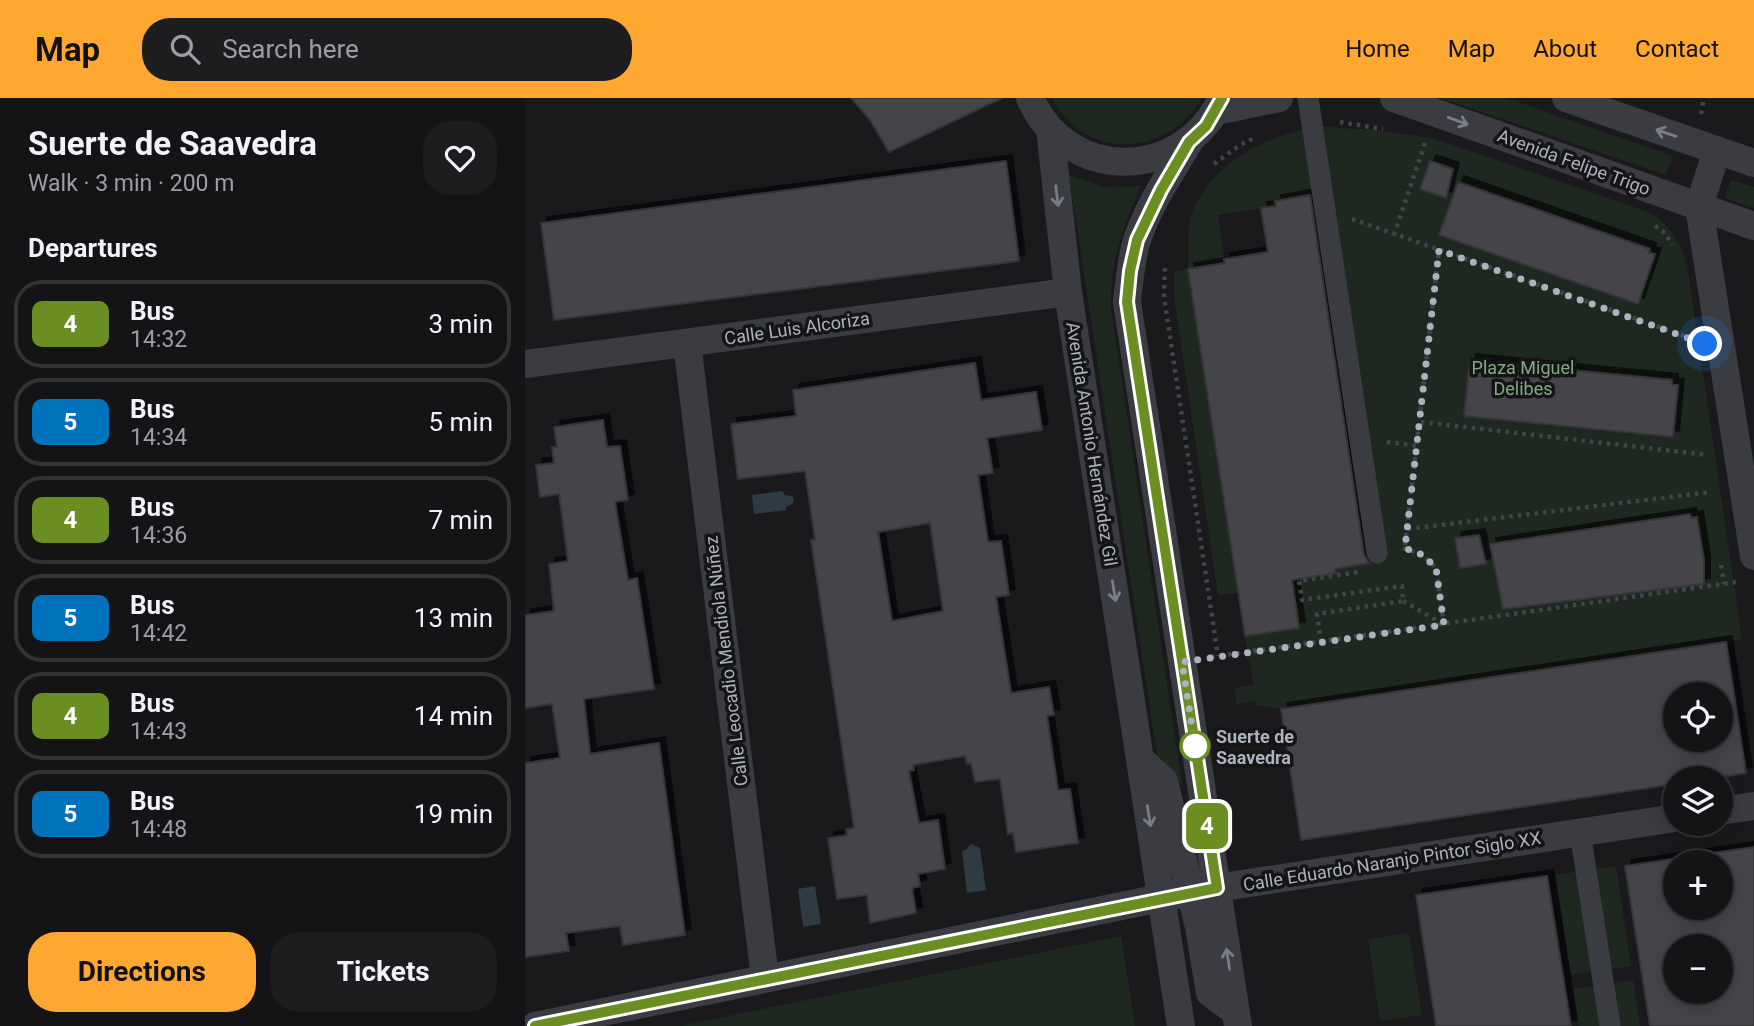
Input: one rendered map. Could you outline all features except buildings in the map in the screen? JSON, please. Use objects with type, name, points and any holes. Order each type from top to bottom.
[{"type":"street","points":[[1030,98],[1050,129],[1068,145],[1088,156],[1121,163],[1156,159],[1189,142],[1206,126],[1219,104],[1279,98]]},
{"type":"street","points":[[1308,98],[1372,562]]},
{"type":"street","name":"Avenida Felipe Trigo","points":[[1394,98],[1754,226]]},
{"type":"street","points":[[1566,98],[1754,163]]},
{"type":"street","name":"Avenida Antonio Hernández Gil","points":[[1050,129],[1068,292],[1181,1026]]},
{"type":"street","points":[[1189,142],[1161,190],[1137,240],[1127,302],[1182,662],[1203,890]]},
{"type":"street","points":[[1717,150],[1699,207],[1739,461],[1749,568]]},
{"type":"street","name":"Calle Luis Alcoriza","points":[[525,364],[1068,292]]},
{"type":"street","name":"Calle Leocadio Mendiola Núñez","points":[[687,343],[765,978]]},
{"type":"street","points":[[1140,759],[1164,780],[1203,890],[1237,1019]]},
{"type":"street","points":[[1733,809],[1754,806]]},
{"type":"street","name":"Calle Eduardo Naranjo Pintor Siglo XX","points":[[535,1026],[1203,890],[1663,820]]},
{"type":"street","points":[[1580,832],[1610,1026]]},
{"type":"path","points":[[1209,171],[1240,145],[1259,135]]},
{"type":"path","points":[[1394,235],[1425,143]]},
{"type":"path","points":[[1325,209],[1687,337],[1722,352]]},
{"type":"path","points":[[1401,560],[1408,529],[1439,250]]},
{"type":"path","points":[[1165,264],[1164,297],[1218,656]]},
{"type":"path","points":[[1421,422],[1705,454],[1739,461]]},
{"type":"path","points":[[1408,529],[1711,492]]},
{"type":"path","points":[[1405,548],[1423,555],[1436,568],[1444,625]]},
{"type":"path","points":[[1372,562],[1299,581],[1302,600],[1402,586],[1403,601]]},
{"type":"path","points":[[1182,662],[1444,625],[1749,568]]},
{"type":"path","points":[[1321,642],[1317,614],[1403,601],[1444,625]]},
{"type":"green space","points":[[1052,98],[1202,98],[1187,118],[1169,132],[1148,141],[1127,144],[1105,142],[1085,133],[1067,119]]},
{"type":"green space","points":[[1440,98],[1506,98],[1673,156],[1666,175]]},
{"type":"green space","name":"Plaza Miguel Delibes","points":[[1314,126],[1375,130],[1432,138],[1654,216],[1673,234],[1687,265],[1742,639],[1281,709],[1257,705],[1256,701],[1236,704],[1235,688],[1254,685],[1245,636],[1299,628],[1292,580],[1335,573],[1335,569],[1371,562],[1315,195],[1275,201],[1276,206],[1218,215],[1225,263],[1188,269],[1190,220],[1201,195],[1210,183],[1243,154],[1274,139]]},
{"type":"green space","points":[[1069,175],[1104,187],[1141,186],[1128,216],[1115,260],[1111,308],[1182,784],[1178,785],[1157,755]]},
{"type":"green space","points":[[1731,180],[1754,187],[1754,208],[1725,198]]},
{"type":"green space","points":[[1188,269],[1238,593],[1218,595],[1174,296],[1174,272]]},
{"type":"green space","points":[[1616,866],[1631,966],[1571,975],[1556,875]]},
{"type":"green space","points":[[1409,933],[1422,1015],[1380,1021],[1368,939]]},
{"type":"green space","points":[[1121,936],[1135,1026],[679,1026]]},
{"type":"green space","points":[[1633,980],[1640,1026],[1579,1026],[1573,989]]},
{"type":"shaded area","points":[[783,491],[784,495],[794,499],[793,504],[786,507],[786,510],[754,514],[752,495]]},
{"type":"shaded area","points":[[971,844],[980,848],[986,890],[967,893],[962,851]]},
{"type":"shaded area","points":[[815,886],[821,924],[803,927],[798,889]]},
{"type":"bus line","name":"4","points":[[535,1026],[1217,888],[1127,302],[1137,240],[1161,190],[1189,142],[1206,126],[1222,98]]},
{"type":"place","name":"Suerte de Saavedra","points":[[1195,746]]},
{"type":"route","points":[[1195,746],[1182,662],[1444,625],[1436,568],[1423,555],[1405,548],[1439,250],[1705,344]]}]
